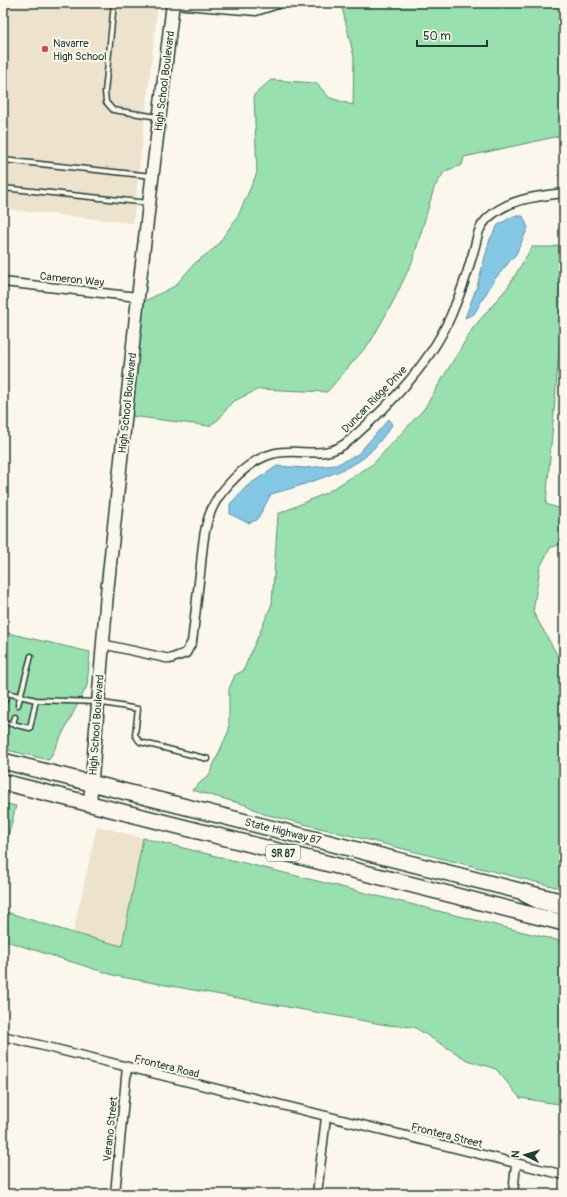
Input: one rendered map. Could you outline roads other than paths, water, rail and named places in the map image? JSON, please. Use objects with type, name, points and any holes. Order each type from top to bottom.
[{"type":"highway","name":"State Highway 87","points":[[3,761],[564,902]]},
{"type":"highway","name":"SR 87","points":[[3,782],[564,923]]},
{"type":"street","name":"High School Boulevard","points":[[90,803],[93,783],[92,759],[102,644],[138,297],[173,3]]},
{"type":"street","points":[[173,3],[256,11],[278,4]]},
{"type":"street","name":"Duncan Ridge Drive","points":[[102,644],[170,658],[186,653],[192,642],[205,528],[210,510],[232,481],[257,460],[273,454],[284,452],[323,453],[342,446],[359,432],[409,381],[441,336],[454,310],[474,251],[478,231],[485,220],[501,206],[521,200],[564,193]]},
{"type":"street","name":"Cameron Way","points":[[3,282],[138,297]]},
{"type":"street","points":[[497,885],[537,904],[564,911]]},
{"type":"street","name":"Frontera Road","points":[[3,1036],[326,1117]]},
{"type":"street","name":"Verano Street","points":[[114,1194],[127,1067]]},
{"type":"street","points":[[317,1194],[326,1117]]},
{"type":"street","name":"Frontera Street","points":[[326,1117],[564,1175]]},
{"type":"street","points":[[513,1194],[516,1164]]},
{"type":"lane","points":[[114,3],[104,92],[106,102],[113,110],[159,117]]},
{"type":"lane","points":[[3,160],[152,176]]},
{"type":"lane","points":[[3,188],[149,203]]},
{"type":"lane","points":[[18,705],[31,656]]},
{"type":"lane","points":[[5,701],[5,692],[36,700],[97,702],[138,709],[135,735],[140,742],[208,759]]},
{"type":"lane","points":[[3,722],[30,728],[36,700]]},
{"type":"lane","points":[[14,724],[15,717]]},
{"type":"water","points":[[513,216],[523,216],[528,228],[516,254],[494,280],[474,314],[465,318],[477,286],[490,239],[498,225]]},
{"type":"water","points":[[389,419],[392,425],[373,449],[358,462],[335,473],[271,494],[257,520],[248,523],[230,514],[230,504],[247,486],[277,466],[305,468],[336,465],[358,454]]},
{"type":"place","name":"Navarre High School","points":[[45,49]]}]
